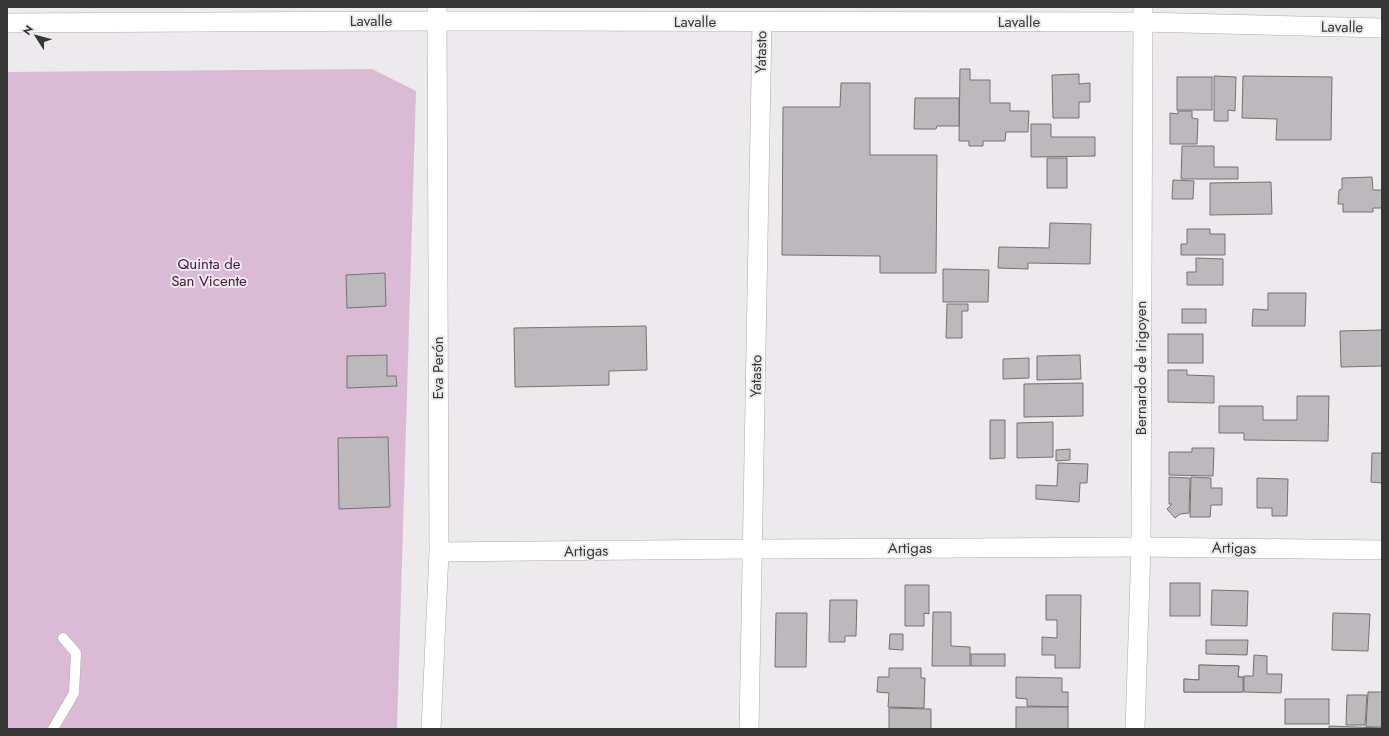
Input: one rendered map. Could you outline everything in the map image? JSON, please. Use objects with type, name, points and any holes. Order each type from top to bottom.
[{"type":"street","name":"Lavalle","points":[[7,23],[437,14],[762,22],[1142,15],[1382,28]]},
{"type":"street","name":"Eva Perón","points":[[431,729],[439,552],[437,14]]},
{"type":"street","name":"Bernardo de Irigoyen","points":[[1135,729],[1141,547],[1142,15]]},
{"type":"street","name":"Yatasto","points":[[749,729],[762,22]]},
{"type":"street","name":"Artigas","points":[[439,552],[1141,547],[1382,550]]},
{"type":"lane","points":[[53,729],[74,693],[76,653],[64,638]]},
{"type":"green space","name":"Quinta de San Vicente","points":[[372,69],[416,91],[397,729],[7,729],[7,72]]},
{"type":"building","points":[[960,69],[970,69],[970,80],[990,80],[990,103],[1010,103],[1010,111],[1029,111],[1028,132],[1006,132],[1005,141],[983,141],[983,146],[969,146],[969,141],[959,141]]},
{"type":"building","points":[[1079,74],[1079,84],[1090,83],[1090,102],[1079,102],[1079,118],[1053,118],[1052,75]]},
{"type":"building","points":[[1214,76],[1236,77],[1235,111],[1228,110],[1228,121],[1214,121]]},
{"type":"building","points":[[1243,76],[1332,77],[1331,140],[1276,140],[1277,119],[1242,118]]},
{"type":"building","points":[[1177,77],[1212,77],[1212,110],[1177,110]]},
{"type":"building","points":[[841,83],[870,83],[870,155],[937,155],[936,273],[880,273],[880,256],[782,255],[783,107],[840,107]]},
{"type":"building","points":[[915,98],[959,98],[959,126],[937,126],[936,129],[914,129]]},
{"type":"building","points":[[1178,111],[1192,111],[1192,118],[1198,119],[1197,144],[1170,144],[1170,113],[1178,114]]},
{"type":"building","points":[[1031,124],[1051,124],[1051,137],[1095,137],[1095,156],[1031,157]]},
{"type":"building","points":[[1182,146],[1214,146],[1214,167],[1238,167],[1238,179],[1181,179]]},
{"type":"building","points":[[1047,158],[1067,158],[1067,188],[1047,188]]},
{"type":"building","points":[[1372,177],[1373,190],[1382,190],[1382,208],[1373,208],[1373,212],[1343,212],[1343,204],[1338,204],[1339,190],[1342,189],[1342,178]]},
{"type":"building","points":[[1173,180],[1194,181],[1193,199],[1172,199]]},
{"type":"building","points":[[1271,182],[1272,214],[1210,215],[1210,183]]},
{"type":"building","points":[[1050,223],[1091,224],[1090,264],[1028,263],[1028,269],[998,268],[999,247],[1049,248]]},
{"type":"building","points":[[1187,229],[1210,229],[1210,234],[1225,234],[1225,255],[1181,255],[1181,244],[1187,244]]},
{"type":"building","points":[[1196,258],[1223,259],[1223,285],[1187,285],[1187,272],[1196,272]]},
{"type":"building","points":[[943,269],[989,270],[988,302],[943,302]]},
{"type":"building","points":[[385,273],[386,306],[347,308],[346,275]]},
{"type":"building","points":[[1268,293],[1306,293],[1305,326],[1252,326],[1253,309],[1268,310]]},
{"type":"building","points":[[947,304],[968,304],[968,311],[962,311],[962,338],[946,338]]},
{"type":"building","points":[[1182,309],[1206,309],[1206,323],[1182,323]]},
{"type":"building","points":[[646,326],[647,370],[609,371],[609,385],[515,387],[514,328]]},
{"type":"building","points":[[1382,330],[1382,366],[1341,367],[1340,331]]},
{"type":"building","points":[[1168,334],[1203,334],[1203,363],[1168,363]]},
{"type":"building","points":[[387,355],[387,376],[396,376],[397,386],[347,388],[347,356]]},
{"type":"building","points":[[1080,355],[1081,379],[1037,380],[1037,356]]},
{"type":"building","points":[[1029,358],[1029,378],[1003,379],[1003,359]]},
{"type":"building","points":[[1168,370],[1187,370],[1187,375],[1214,376],[1214,403],[1168,402]]},
{"type":"building","points":[[1083,383],[1083,416],[1024,417],[1024,384]]},
{"type":"building","points":[[1297,396],[1329,396],[1328,441],[1244,440],[1244,433],[1219,433],[1219,406],[1263,406],[1263,420],[1297,420]]},
{"type":"building","points":[[990,420],[1005,420],[1005,458],[990,459]]},
{"type":"building","points":[[1053,422],[1053,457],[1017,458],[1017,423]]},
{"type":"building","points":[[388,437],[390,507],[339,509],[338,438]]},
{"type":"building","points":[[1192,448],[1214,448],[1213,476],[1169,475],[1169,452],[1192,452]]},
{"type":"building","points":[[1070,449],[1070,460],[1056,461],[1056,450]]},
{"type":"building","points":[[1372,453],[1382,453],[1382,483],[1371,482]]},
{"type":"building","points":[[1058,463],[1088,464],[1087,483],[1080,483],[1079,502],[1036,499],[1036,485],[1057,486]]},
{"type":"building","points":[[1169,477],[1190,478],[1189,513],[1180,514],[1175,518],[1167,509],[1172,504],[1169,504]]},
{"type":"building","points":[[1191,477],[1211,478],[1211,488],[1222,488],[1222,505],[1211,505],[1210,517],[1190,517]]},
{"type":"building","points":[[1257,478],[1288,479],[1287,516],[1272,516],[1272,508],[1257,508]]},
{"type":"building","points":[[1170,583],[1200,583],[1200,616],[1170,616]]},
{"type":"building","points":[[905,585],[929,585],[929,614],[924,613],[924,626],[905,626]]},
{"type":"building","points":[[1212,590],[1248,591],[1247,626],[1211,625]]},
{"type":"building","points":[[1046,595],[1081,595],[1080,668],[1055,668],[1055,655],[1042,655],[1042,637],[1057,638],[1057,620],[1046,620]]},
{"type":"building","points":[[830,600],[857,600],[856,636],[845,636],[845,642],[829,642]]},
{"type":"building","points":[[933,612],[951,612],[951,646],[970,647],[970,666],[932,666]]},
{"type":"building","points":[[776,613],[807,613],[806,667],[775,667]]},
{"type":"building","points":[[1333,613],[1370,614],[1368,651],[1332,650]]},
{"type":"building","points":[[890,634],[903,634],[903,650],[889,649]]},
{"type":"building","points":[[1206,640],[1248,640],[1247,655],[1206,654]]},
{"type":"building","points":[[971,654],[1005,654],[1005,666],[971,666]]},
{"type":"building","points":[[1254,655],[1267,656],[1267,674],[1282,674],[1281,693],[1244,692],[1244,676],[1253,676]]},
{"type":"building","points":[[1199,665],[1239,666],[1238,677],[1243,677],[1243,692],[1184,692],[1184,679],[1199,680]]},
{"type":"building","points":[[1199,665],[1239,666],[1238,677],[1243,677],[1243,692],[1184,692],[1184,679],[1199,680]]},
{"type":"building","points":[[889,668],[921,668],[921,678],[925,678],[924,708],[888,707],[889,693],[877,692],[878,677],[889,677]]},
{"type":"building","points":[[1016,677],[1062,678],[1062,692],[1068,692],[1068,707],[1027,706],[1027,699],[1016,698]]},
{"type":"building","points":[[1368,692],[1382,692],[1382,727],[1366,727]]},
{"type":"building","points":[[1347,695],[1367,695],[1365,725],[1346,725]]},
{"type":"building","points":[[1285,699],[1329,699],[1329,724],[1285,724]]},
{"type":"building","points":[[1016,707],[1068,707],[1068,729],[1016,729]]},
{"type":"building","points":[[889,708],[931,709],[931,729],[889,729]]},
{"type":"building","points":[[1329,726],[1382,728],[1382,729],[1329,729]]}]
